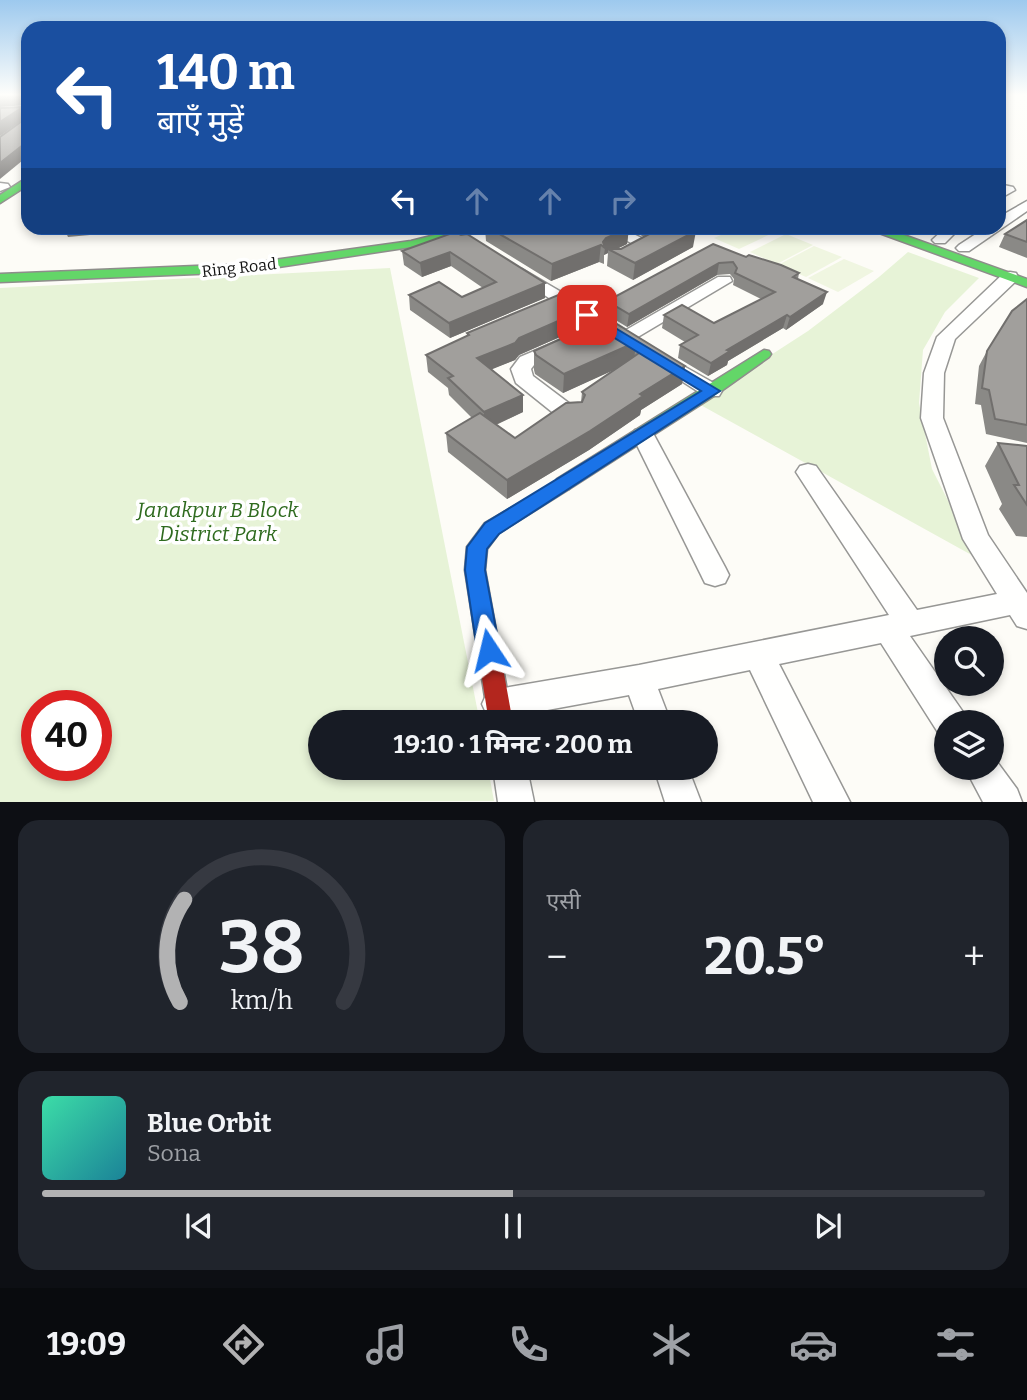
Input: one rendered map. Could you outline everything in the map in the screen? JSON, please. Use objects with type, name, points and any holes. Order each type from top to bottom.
[{"type":"street","points":[[1,191],[21,175]]},
{"type":"street","points":[[1,191],[21,183]]},
{"type":"street","points":[[1006,219],[1027,205]]},
{"type":"street","name":"Ring Road","points":[[0,278],[171,270],[419,235]]},
{"type":"street","points":[[464,235],[483,249]]},
{"type":"street","points":[[612,260],[646,244],[626,235]]},
{"type":"street","points":[[895,235],[1021,277]]},
{"type":"street","points":[[925,235],[964,248],[1021,277]]},
{"type":"street","points":[[940,240],[945,235]]},
{"type":"street","points":[[964,248],[984,235]]},
{"type":"street","points":[[506,263],[712,391]]},
{"type":"street","name":"Ring Road","points":[[0,268],[171,270]]},
{"type":"street","points":[[516,710],[639,679],[898,625],[1022,610],[976,539],[932,418],[934,373],[946,337],[1021,277]]},
{"type":"street","points":[[626,338],[724,281]]},
{"type":"street","points":[[537,311],[562,300]]},
{"type":"street","points":[[587,315],[606,304]]},
{"type":"street","points":[[570,415],[523,379],[521,369],[527,361],[605,326]]},
{"type":"street","points":[[499,710],[475,570],[477,547],[492,528],[712,391],[764,354]]},
{"type":"street","points":[[643,435],[715,575]]},
{"type":"street","points":[[808,472],[898,625],[944,710]]},
{"type":"street","points":[[758,655],[832,802]]},
{"type":"street","points":[[639,679],[650,710]]},
{"type":"street","points":[[512,780],[516,802]]},
{"type":"street","points":[[675,780],[682,802]]},
{"type":"street","points":[[990,780],[1004,802]]},
{"type":"green space","points":[[721,235],[769,235],[739,249],[714,238]]},
{"type":"green space","points":[[784,235],[813,245],[777,264],[750,252]]},
{"type":"green space","points":[[814,246],[842,257],[806,277],[778,265]]},
{"type":"green space","points":[[908,252],[979,278],[945,312],[923,350],[919,403],[932,469],[977,558],[697,403],[808,331]]},
{"type":"green space","points":[[844,259],[874,271],[838,292],[808,278]]},
{"type":"green space","name":"Janakpur B Block District Park","points":[[390,268],[477,710],[308,710],[308,780],[490,780],[494,801],[0,802],[0,288]]},
{"type":"building","points":[[8,131],[21,131],[21,146],[0,163],[0,137]]},
{"type":"building","points":[[1027,220],[1027,242],[1006,233]]},
{"type":"building","points":[[447,235],[469,235],[545,283],[449,323],[409,295],[439,282],[462,297],[496,282],[450,252],[420,263],[402,251]]},
{"type":"building","points":[[501,235],[613,235],[603,242],[605,248],[601,245],[552,264]]},
{"type":"building","points":[[648,235],[688,235],[635,263],[608,249],[621,249]]},
{"type":"building","points":[[713,244],[746,257],[749,255],[781,265],[799,273],[793,277],[827,292],[790,317],[787,315],[727,350],[730,351],[711,363],[680,345],[698,335],[664,315],[682,305],[714,323],[775,292],[735,273],[737,268],[733,262],[719,263],[629,314],[607,301]]},
{"type":"building","points":[[563,293],[588,308],[477,358],[523,395],[484,412],[448,378],[453,376],[426,355],[469,335],[467,333]]},
{"type":"building","points":[[1027,299],[1027,425],[995,419],[989,390],[982,388],[987,351],[1012,311]]},
{"type":"building","points":[[607,318],[685,366],[640,394],[643,396],[590,431],[507,480],[446,433],[480,413],[515,438],[566,403],[582,402],[585,395],[582,392],[642,351],[636,342],[564,374],[534,351]]},
{"type":"building","points":[[998,443],[1027,446],[1027,505],[1014,485],[1019,485]]},
{"type":"traffic: fast","points":[[0,200],[21,185]]},
{"type":"traffic: fast","points":[[0,278],[245,268],[411,244],[446,235]]},
{"type":"traffic: fast","points":[[894,235],[1027,283]]},
{"type":"traffic: fast","points":[[563,484],[712,391],[764,354]]},
{"type":"traffic: jam","points":[[499,710],[475,570],[477,547],[492,528],[563,484]]},
{"type":"route","points":[[489,650],[475,570],[477,547],[492,528],[712,391],[587,315]]}]
